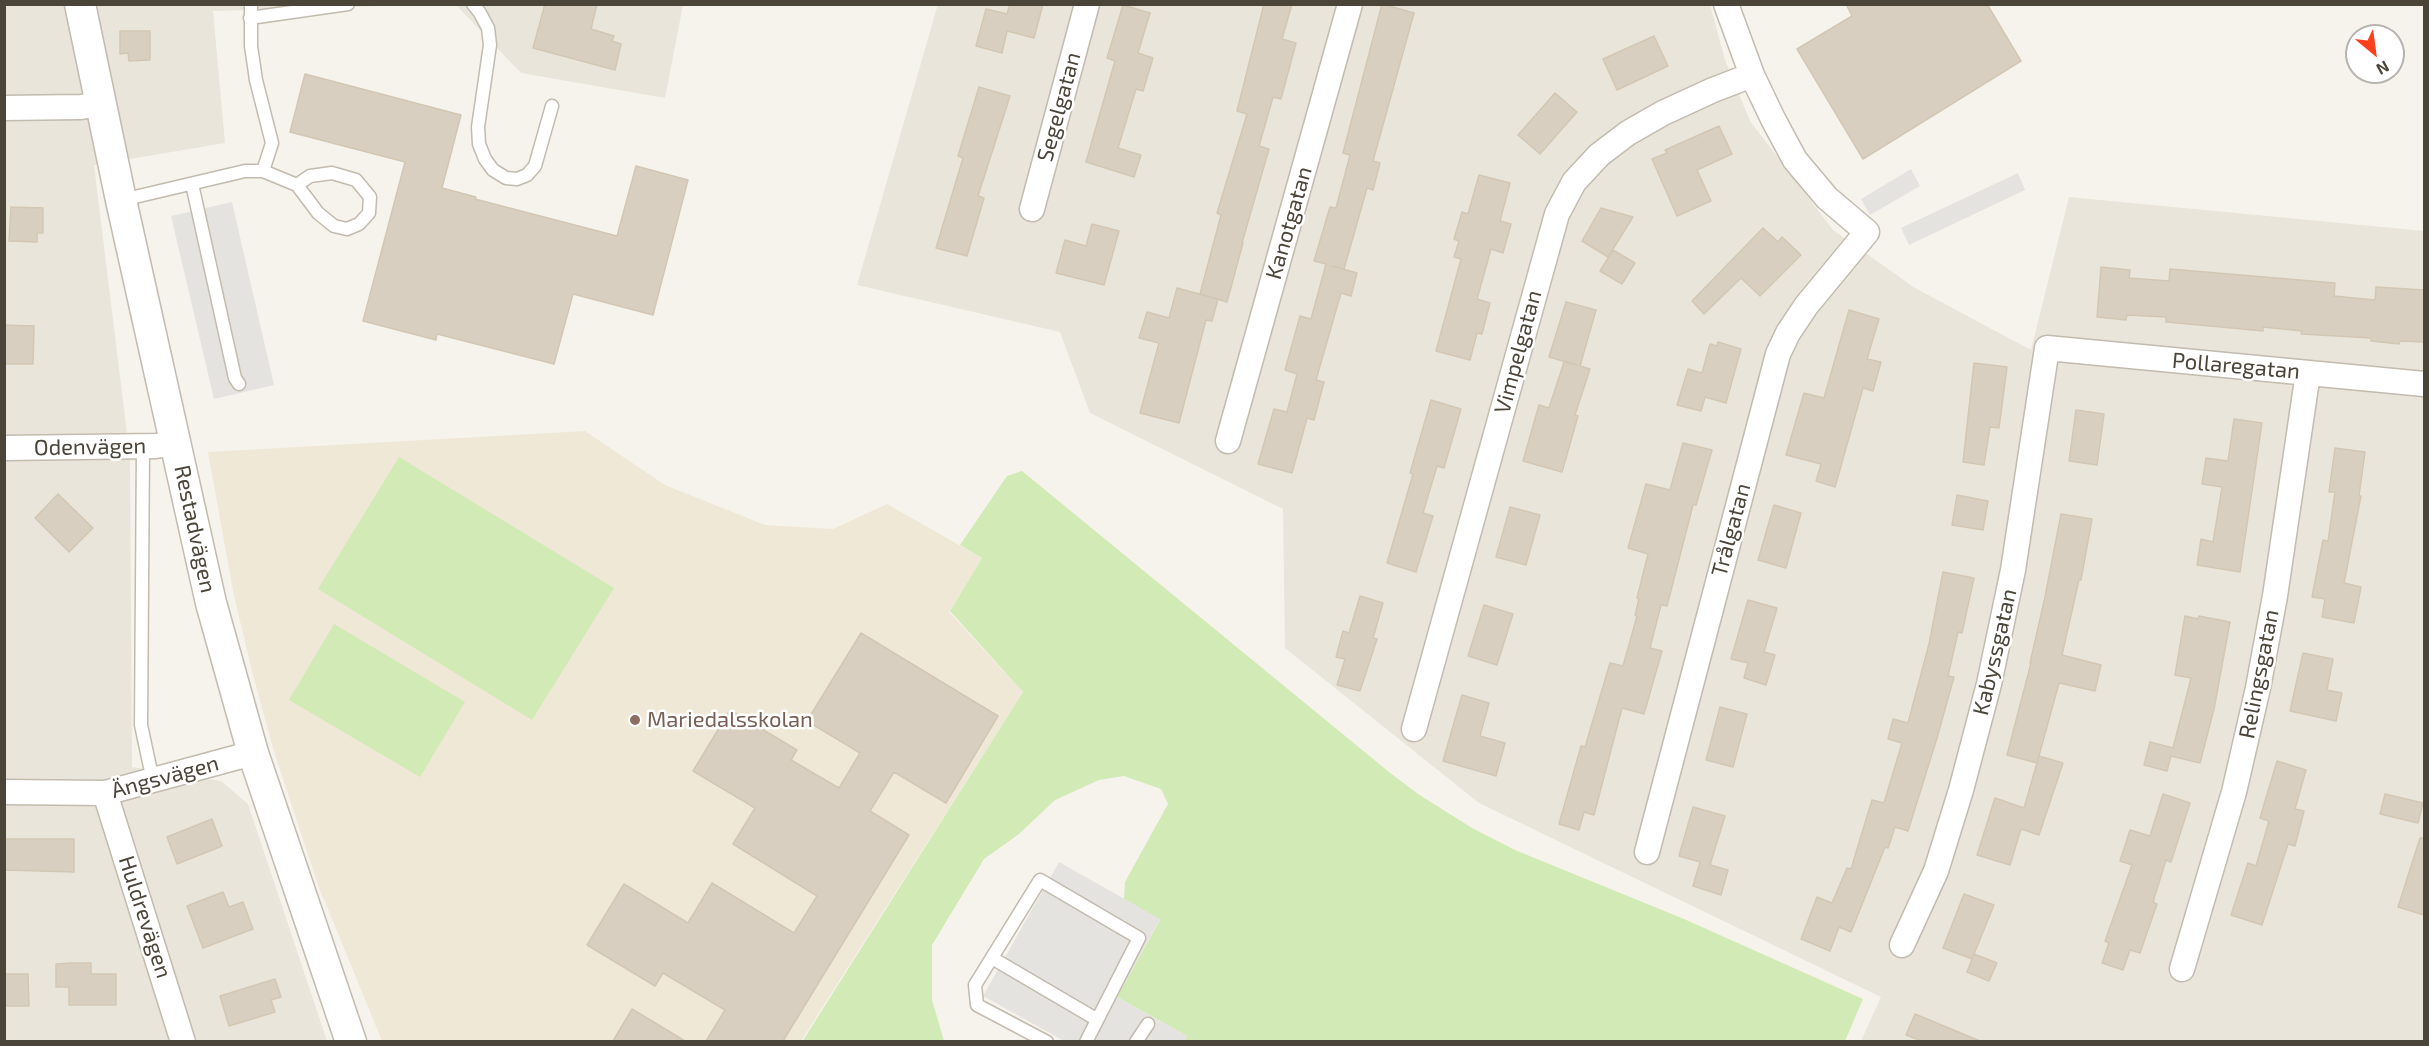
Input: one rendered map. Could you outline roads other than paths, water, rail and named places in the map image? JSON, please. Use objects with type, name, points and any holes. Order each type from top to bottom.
[{"type":"street","name":"Restadvägen","points":[[80,4],[120,200],[211,603],[253,753],[351,1041]]},
{"type":"street","name":"Segelgatan","points":[[1032,209],[1087,4]]},
{"type":"street","name":"Kanotgatan","points":[[1228,441],[1350,4]]},
{"type":"street","points":[[1726,4],[1752,75]]},
{"type":"street","name":"Trålgatan","points":[[1647,852],[1778,354],[1788,333],[1806,306],[1867,232],[1827,198],[1795,160],[1752,75]]},
{"type":"street","name":"Vimpelgatan","points":[[1414,729],[1557,214],[1574,182],[1599,155],[1628,133],[1683,103],[1752,75]]},
{"type":"street","points":[[4,108],[81,107],[100,104]]},
{"type":"street","name":"Pollaregatan","points":[[2046,348],[2424,384]]},
{"type":"street","name":"Kabyssgatan","points":[[1902,945],[1935,871],[1961,790],[1989,684],[2015,559],[2046,348]]},
{"type":"street","name":"Relingsgatan","points":[[2182,969],[2234,792],[2258,688],[2275,596],[2308,373]]},
{"type":"street","name":"Odenvägen","points":[[4,448],[143,446],[176,443]]},
{"type":"street","name":"Ängsvägen","points":[[4,792],[105,793],[253,753]]},
{"type":"street","name":"Huldrevägen","points":[[105,793],[183,1041]]},
{"type":"lane","points":[[250,4],[251,46],[256,80],[272,143],[263,171]]},
{"type":"lane","points":[[250,18],[348,4]]},
{"type":"lane","points":[[472,4],[488,28],[490,45],[478,127],[479,144],[485,159],[493,170],[506,178],[517,179],[527,175],[535,166],[552,106]]},
{"type":"lane","points":[[120,200],[245,171],[263,171],[297,184],[318,213],[334,226],[347,229],[358,224],[369,213],[370,197],[356,180],[332,173],[310,176],[297,184]]},
{"type":"lane","points":[[192,184],[235,378],[240,384]]},
{"type":"lane","points":[[143,446],[141,725],[153,781]]},
{"type":"lane","points":[[1047,1041],[976,1005],[975,985],[1040,880],[1139,938],[1119,972],[1086,1041]]},
{"type":"lane","points":[[992,958],[1096,1019]]},
{"type":"lane","points":[[1136,1041],[1148,1024]]},
{"type":"place","name":"Mariedalsskolan","points":[[635,720]]}]
